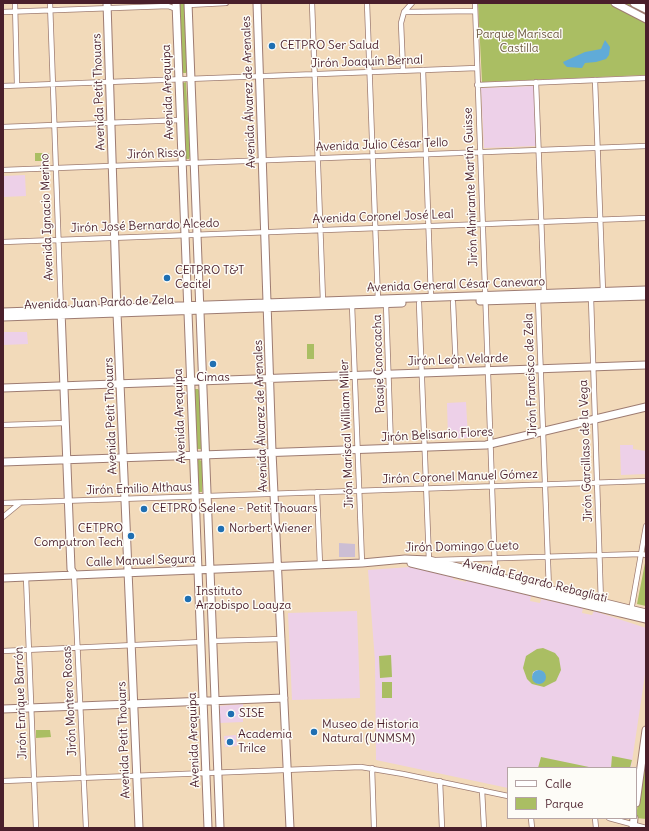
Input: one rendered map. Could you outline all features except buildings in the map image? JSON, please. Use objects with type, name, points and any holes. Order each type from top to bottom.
[{"type":"main road","name":"Avenida Álvarez de Arenales","points":[[257,3],[272,452],[279,567],[290,828]]},
{"type":"main road","name":"Avenida Arequipa","points":[[188,4],[204,455],[220,828]]},
{"type":"main road","points":[[621,4],[646,19]]},
{"type":"main road","points":[[633,12],[632,7],[636,4],[646,9]]},
{"type":"main road","name":"Avenida Arequipa","points":[[175,5],[181,120],[194,497],[208,828]]},
{"type":"main road","name":"Avenida Petit Thouars","points":[[108,6],[117,311],[139,828]]},
{"type":"main road","name":"Avenida General César Canevaro","points":[[541,297],[646,290]]},
{"type":"main road","name":"Avenida General César Canevaro","points":[[267,305],[323,301],[378,301],[432,298],[591,298],[646,296]]},
{"type":"main road","name":"Avenida General César Canevaro","points":[[267,305],[352,305],[378,301],[386,304],[453,302],[485,298]]},
{"type":"main road","name":"Avenida Juan Pardo de Zela","points":[[3,317],[61,313],[267,305]]},
{"type":"main road","name":"Avenida Juan Pardo de Zela","points":[[3,312],[61,313]]},
{"type":"main road","name":"Avenida Ignacio Merino","points":[[61,313],[71,568],[74,574]]},
{"type":"main road","name":"Jirón León Velarde","points":[[3,388],[270,379],[355,374],[646,365]]},
{"type":"main road","name":"Jirón Belisario Flores","points":[[3,462],[358,449],[425,448],[490,444],[646,407]]},
{"type":"main road","points":[[461,559],[461,571]]},
{"type":"main road","name":"Avenida Edgardo Rebagliati","points":[[395,561],[429,563],[461,571],[494,576],[549,593],[630,612],[646,613]]},
{"type":"main road","name":"Jirón Domingo Cueto","points":[[279,567],[395,561]]},
{"type":"main road","name":"Calle Manuel Segura","points":[[3,578],[279,567]]},
{"type":"main road","name":"Avenida Edgardo Rebagliati","points":[[461,571],[485,580],[601,603],[630,612],[646,619]]},
{"type":"main road","points":[[3,709],[284,698]]},
{"type":"main road","points":[[637,796],[646,730]]},
{"type":"street","points":[[15,3],[17,85]]},
{"type":"street","name":"Avenida Ignacio Merino","points":[[50,3],[61,313]]},
{"type":"street","points":[[188,4],[226,3]]},
{"type":"street","points":[[312,3],[323,301]]},
{"type":"street","points":[[367,3],[378,301]]},
{"type":"street","points":[[403,70],[400,28],[404,12],[412,3]]},
{"type":"street","name":"Jirón Almirante Martin Guisse","points":[[475,3],[494,576]]},
{"type":"street","points":[[3,12],[50,11],[108,6],[175,5]]},
{"type":"street","points":[[404,12],[475,11]]},
{"type":"street","name":"Jirón Joaquín Bernal","points":[[3,86],[179,78],[477,68]]},
{"type":"street","points":[[423,70],[432,298]]},
{"type":"street","points":[[478,84],[646,78]]},
{"type":"street","points":[[595,80],[603,292]]},
{"type":"street","name":"Jirón Francisco de Zela","points":[[536,82],[541,221],[541,368],[549,593]]},
{"type":"street","points":[[3,127],[181,120]]},
{"type":"street","name":"Avenida Julio César Tello","points":[[262,160],[646,146]]},
{"type":"street","name":"Jirón Risso","points":[[3,170],[262,160]]},
{"type":"street","name":"Avenida Coronel José Leal","points":[[265,231],[646,218]]},
{"type":"street","name":"Jirón José Bernardo Alcedo","points":[[3,242],[265,231]]},
{"type":"street","name":"Jirón Garcillaso de la Vega","points":[[591,298],[601,603]]},
{"type":"street","points":[[453,302],[456,371]]},
{"type":"street","points":[[419,303],[429,563]]},
{"type":"street","name":"Pasaje Conocacha","points":[[386,304],[391,448]]},
{"type":"street","name":"Jirón Mariscal William Miller","points":[[352,305],[362,563]]},
{"type":"street","points":[[3,425],[66,422]]},
{"type":"street","name":"Jirón Coronel Manuel Gómez","points":[[275,494],[597,481],[646,481]]},
{"type":"street","points":[[318,492],[320,565]]},
{"type":"street","name":"Jirón Emilio Althaus","points":[[3,503],[275,494]]},
{"type":"street","points":[[3,518],[20,502]]},
{"type":"street","points":[[630,612],[644,554],[646,526]]},
{"type":"street","name":"Jirón Domingo Cueto","points":[[429,563],[461,559],[644,554]]},
{"type":"street","name":"Jirón Montero Rosas","points":[[74,574],[86,828]]},
{"type":"street","points":[[485,580],[494,576]]},
{"type":"street","name":"Jirón Enrique Barrón","points":[[26,577],[36,828]]},
{"type":"street","points":[[212,641],[282,639]]},
{"type":"street","points":[[3,651],[201,642]]},
{"type":"street","points":[[372,768],[374,828]]},
{"type":"street","points":[[3,782],[287,769],[372,768],[507,796]]},
{"type":"street","points":[[440,782],[442,828]]},
{"type":"street","points":[[482,790],[484,828]]},
{"type":"street","points":[[614,819],[633,823],[646,828]]},
{"type":"shaded area","points":[[534,86],[536,146],[484,148],[481,88]]},
{"type":"shaded area","points":[[25,175],[26,196],[3,197],[3,176]]},
{"type":"shaded area","points":[[3,332],[27,332],[28,344],[3,345]]},
{"type":"shaded area","points":[[466,402],[468,438],[448,439],[447,403]]},
{"type":"shaded area","points":[[620,445],[633,445],[633,449],[646,451],[646,474],[621,475]]},
{"type":"shaded area","points":[[339,543],[355,544],[355,557],[339,557]]},
{"type":"shaded area","points":[[410,567],[454,576],[453,579],[466,582],[467,579],[531,596],[530,601],[540,603],[541,599],[583,608],[582,613],[592,615],[594,611],[646,628],[646,668],[631,767],[507,767],[507,788],[376,760],[375,661],[368,570]]},
{"type":"shaded area","points":[[357,611],[360,698],[292,700],[288,613]]},
{"type":"shaded area","name":"SISE","points":[[243,704],[243,722],[219,723],[218,706]]},
{"type":"shaded area","name":"Academia Trilce","points":[[236,735],[237,746],[225,747],[224,736]]},
{"type":"green space","points":[[178,3],[185,3],[186,73],[181,71]]},
{"type":"green space","name":"Parque Mariscal Castilla","points":[[478,3],[646,3],[646,75],[482,82]]},
{"type":"green space","points":[[186,82],[189,159],[185,159],[183,83]]},
{"type":"green space","points":[[35,153],[49,153],[49,161],[35,161]]},
{"type":"green space","points":[[307,344],[314,344],[314,359],[307,359]]},
{"type":"green space","points":[[195,389],[200,391],[201,449],[196,449]]},
{"type":"green space","points":[[197,459],[202,461],[202,492],[198,492]]},
{"type":"green space","points":[[646,558],[646,606],[637,604]]},
{"type":"green space","points":[[543,648],[555,653],[559,658],[561,670],[556,681],[544,687],[532,684],[527,679],[523,668],[526,656],[537,649]],"holes":[[[537,670],[542,671],[545,674],[539,684],[535,682],[532,677],[533,672]]]},
{"type":"green space","points":[[391,655],[392,677],[380,678],[379,656]]},
{"type":"green space","points":[[382,682],[392,682],[392,698],[382,698]]},
{"type":"green space","points":[[36,730],[50,730],[51,737],[36,738]]},
{"type":"green space","points":[[646,741],[646,819],[637,818]]},
{"type":"green space","points":[[612,756],[632,760],[630,767],[611,767]]},
{"type":"green space","points":[[541,757],[589,767],[538,767]]},
{"type":"water","points":[[605,40],[610,47],[609,55],[606,59],[585,63],[582,68],[567,67],[564,64],[563,62],[585,52],[601,49]]},
{"type":"water","points":[[539,670],[544,672],[546,677],[544,682],[539,684],[534,682],[532,677],[534,672]]},
{"type":"place","name":"CETPRO Ser Salud","points":[[272,46]]},
{"type":"place","name":"CETPRO T&T Cecitel","points":[[167,278]]},
{"type":"place","name":"Cimas","points":[[213,364]]},
{"type":"place","name":"CETPRO Selene - Petit Thouars","points":[[144,509]]},
{"type":"place","name":"Norbert Wiener","points":[[221,529]]},
{"type":"place","name":"CETPRO Computron Tech","points":[[131,536]]},
{"type":"place","name":"Instituto Arzobispo Loayza","points":[[188,599]]},
{"type":"place","name":"SISE","points":[[231,714]]},
{"type":"place","name":"Museo de Historia Natural (UNMSM)","points":[[314,732]]},
{"type":"place","name":"Academia Trilce","points":[[230,742]]}]
